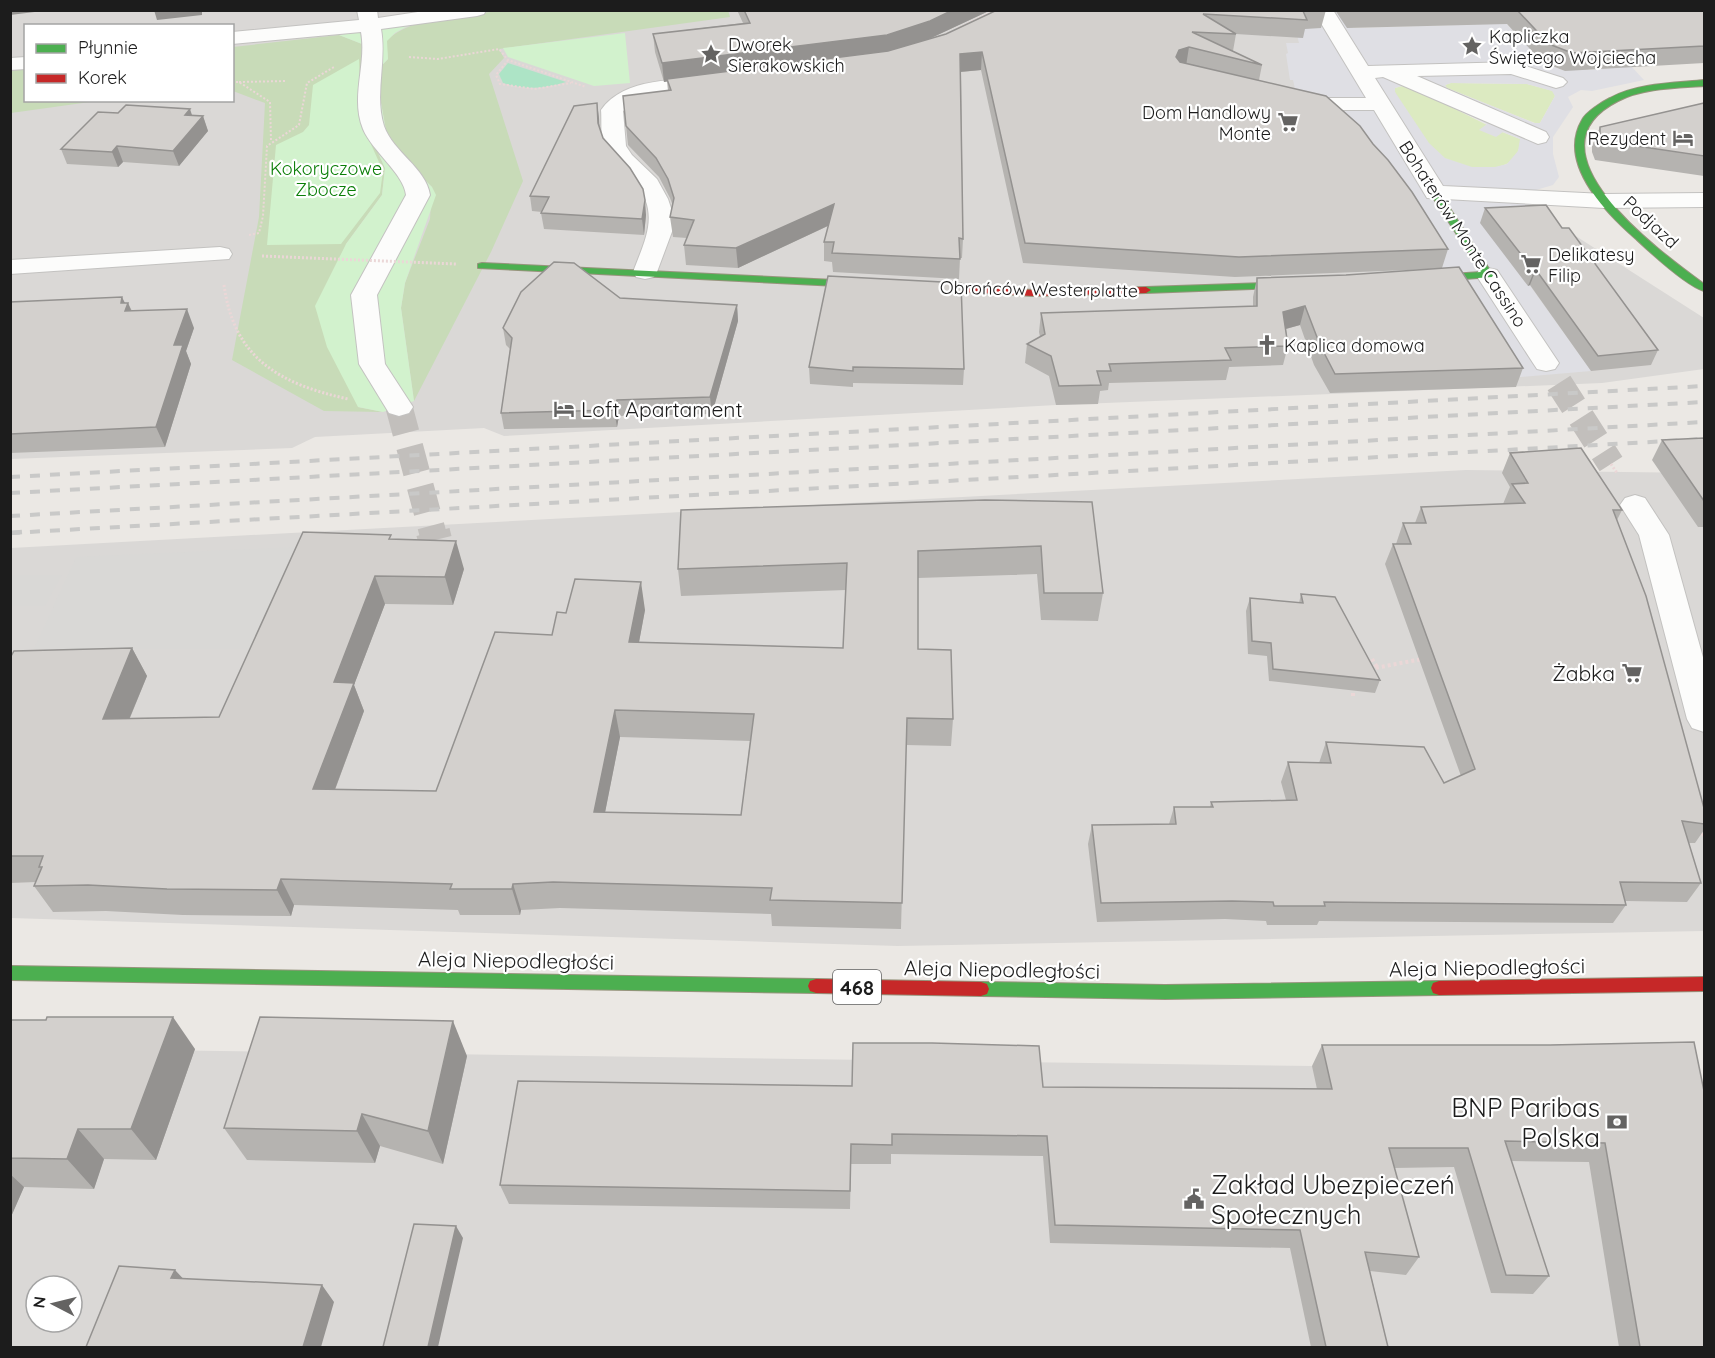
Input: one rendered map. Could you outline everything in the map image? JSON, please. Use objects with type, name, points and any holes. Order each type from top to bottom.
[{"type":"street","points":[[234,38],[370,27],[477,10]]},
{"type":"street","name":"Bohaterów Monte Cassino","points":[[1323,10],[1435,193],[1546,363]]},
{"type":"street","points":[[370,27],[368,96],[374,129],[385,148],[417,186],[418,195],[364,295],[372,364],[399,407]]},
{"type":"street","points":[[1360,73],[1386,70],[1514,68],[1556,82]]},
{"type":"street","points":[[1386,70],[1538,137]]},
{"type":"street","points":[[645,272],[661,229],[662,217],[645,179],[623,159],[615,146],[612,110],[620,100],[640,93],[734,81]]},
{"type":"street","name":"Podjazd","points":[[1704,83],[1663,87],[1629,94],[1605,104],[1583,122],[1578,137],[1579,157],[1588,179],[1604,201],[1649,247],[1704,288]]},
{"type":"street","points":[[1273,96],[1306,104],[1380,104]]},
{"type":"street","points":[[1435,193],[1604,201],[1704,200]]},
{"type":"street","points":[[10,267],[220,254]]},
{"type":"street","name":"Obrońców Westerplatte","points":[[482,266],[645,272],[1033,293],[1308,285]]},
{"type":"street","points":[[1410,280],[1488,275]]},
{"type":"street","points":[[1635,505],[1654,535],[1704,719]]},
{"type":"street","name":"Aleja Niepodległości","points":[[10,972],[1166,992],[1704,984]]},
{"type":"path","points":[[950,33],[995,10]]},
{"type":"path","points":[[259,233],[263,216],[267,147],[271,141],[297,128],[301,122],[301,104],[307,83],[370,27],[394,54],[426,59],[499,49],[508,60],[620,100]]},
{"type":"path","points":[[508,60],[496,75],[500,84],[523,90],[544,89],[572,82]]},
{"type":"path","points":[[234,82],[287,81]]},
{"type":"path","points":[[239,82],[270,102],[271,141]]},
{"type":"path","points":[[262,255],[456,264]]},
{"type":"path","points":[[224,280],[224,298],[230,320],[256,360],[284,377],[314,390],[356,400]]},
{"type":"path","points":[[1364,670],[1424,658]]},
{"type":"path","points":[[1372,659],[1377,667]]},
{"type":"path","points":[[1353,698],[1354,677]]},
{"type":"path","points":[[1700,820],[1704,838]]},
{"type":"shaded area","points":[[1343,10],[1353,28],[1454,25],[1501,18],[1554,67],[1566,71],[1571,68],[1589,70],[1630,65],[1644,80],[1592,91],[1581,90],[1568,97],[1573,107],[1553,137],[1553,154],[1559,177],[1553,185],[1536,190],[1542,211],[1501,245],[1591,371],[1510,378],[1467,307],[1296,93],[1293,80],[1290,80],[1286,54],[1288,53],[1286,43],[1299,43],[1291,11]],"holes":[[[1451,83],[1527,84],[1552,91],[1555,96],[1540,123],[1534,123],[1447,88],[1445,85]],[[1402,86],[1421,92],[1487,124],[1479,130],[1496,137],[1503,132],[1520,139],[1518,151],[1507,164],[1495,167],[1472,167],[1445,158],[1429,143],[1395,92],[1395,88]]]},
{"type":"shaded area","points":[[10,11],[1296,11],[1546,217],[1704,318],[1704,369],[1602,383],[1056,405],[504,436],[484,428],[315,437],[292,448],[11,459]]},
{"type":"shaded area","points":[[1466,470],[1704,473],[1704,931],[898,946],[11,918],[11,548]]},
{"type":"shaded area","points":[[297,547],[252,649],[34,649],[76,557]]},
{"type":"shaded area","points":[[11,575],[62,575],[45,606],[11,606]]},
{"type":"shaded area","points":[[11,1048],[1312,1066],[1504,1065],[1533,1057],[1704,1347],[11,1348]]},
{"type":"green space","points":[[505,10],[728,10],[730,17],[499,49],[504,58],[489,74],[523,181],[491,252],[414,401],[401,308],[405,283],[430,219],[432,187],[405,161],[386,130],[376,75],[378,69],[388,59],[386,41],[397,32],[426,21]]},
{"type":"green space","name":"Kokoryczowe Zbocze","points":[[411,24],[395,33],[387,41],[388,59],[378,69],[376,75],[386,131],[405,161],[432,187],[436,195],[405,283],[401,308],[414,401],[383,412],[358,407],[327,347],[315,306],[346,244],[382,195],[385,168],[362,117],[361,122],[383,171],[380,193],[341,244],[267,245],[276,145],[303,132],[309,125],[313,85],[359,59],[361,109],[364,60],[362,44],[339,35]]},
{"type":"green space","points":[[625,33],[630,83],[594,86],[508,57],[503,48]]},
{"type":"green space","name":"Kokoryczowe Zbocze","points":[[339,35],[362,44],[364,60],[361,116],[385,168],[382,195],[346,244],[358,407],[383,412],[324,411],[232,360],[259,217],[265,103],[234,91],[234,47]]},
{"type":"green space","points":[[508,63],[566,82],[534,88],[503,83],[499,74]]},
{"type":"green space","points":[[24,69],[24,102],[90,102],[11,113],[11,71]]},
{"type":"green space","points":[[1451,83],[1527,84],[1553,91],[1555,96],[1540,123],[1535,123],[1447,88],[1445,85]]},
{"type":"green space","points":[[1402,86],[1421,92],[1487,125],[1480,130],[1502,132],[1520,139],[1516,155],[1508,163],[1486,168],[1467,167],[1449,161],[1434,150],[1413,122],[1395,92],[1395,88]]},
{"type":"building","points":[[744,10],[953,10],[930,21],[887,35],[662,63],[653,34],[750,23]]},
{"type":"building","points":[[997,10],[1319,10],[1303,11],[1307,20],[1203,14],[1236,34],[1192,32],[1262,65],[1189,47],[1179,50],[1176,57],[1180,62],[1326,96],[1360,126],[1388,160],[1412,192],[1448,249],[1239,257],[1025,243],[982,52],[960,54],[963,239],[959,238],[960,259],[832,253],[834,242],[824,242],[834,204],[736,248],[684,245],[694,220],[670,217],[674,198],[668,179],[656,158],[626,126],[623,96],[671,90],[667,79],[888,51],[946,34]]},
{"type":"building","points":[[1517,10],[1704,10],[1704,46],[1572,53],[1549,44]]},
{"type":"building","points":[[597,103],[598,123],[603,138],[630,168],[643,189],[645,200],[642,219],[541,213],[549,197],[530,196],[574,106]]},
{"type":"building","points":[[1704,103],[1704,156],[1603,141],[1600,133],[1600,127]]},
{"type":"building","points":[[126,105],[190,109],[185,115],[203,116],[173,151],[117,146],[112,152],[61,149],[98,112],[118,113]]},
{"type":"building","points":[[1546,205],[1562,228],[1569,228],[1658,350],[1598,356],[1536,270],[1534,271],[1485,208]]},
{"type":"building","points":[[554,262],[574,263],[620,298],[737,305],[710,397],[617,400],[614,410],[501,413],[512,338],[503,328],[521,292]]},
{"type":"building","points":[[1459,267],[1523,368],[1335,374],[1320,345],[1305,306],[1283,312],[1288,346],[1225,348],[1231,360],[1109,364],[1111,371],[1097,371],[1101,385],[1059,386],[1051,356],[1027,344],[1045,334],[1041,313],[1257,306],[1257,278],[1346,275]]},
{"type":"building","points":[[828,276],[961,283],[964,369],[853,367],[853,371],[809,367]]},
{"type":"building","points":[[122,297],[121,303],[128,303],[125,311],[187,309],[174,345],[183,345],[156,427],[10,434],[10,302]]},
{"type":"building","points":[[1704,438],[1704,501],[1662,440]]},
{"type":"building","points":[[1581,448],[1622,510],[1613,510],[1646,596],[1704,808],[1704,824],[1682,821],[1701,883],[1620,882],[1626,905],[1324,902],[1325,906],[1274,906],[1273,902],[1232,901],[1101,903],[1092,825],[1176,824],[1174,807],[1213,807],[1211,802],[1297,800],[1288,762],[1331,763],[1326,742],[1424,747],[1444,783],[1475,769],[1393,544],[1411,544],[1403,523],[1426,523],[1421,507],[1525,503],[1512,484],[1528,483],[1510,453]]},
{"type":"building","points":[[985,500],[1092,502],[1103,593],[1044,593],[1041,546],[918,551],[918,649],[951,650],[953,719],[907,718],[902,903],[770,900],[772,888],[553,882],[513,884],[512,889],[450,889],[452,884],[281,879],[277,890],[167,889],[88,885],[34,886],[42,867],[39,867],[43,856],[10,856],[10,658],[14,651],[132,648],[103,719],[219,717],[303,532],[391,535],[389,539],[456,541],[445,577],[375,576],[334,682],[354,683],[313,789],[436,791],[495,632],[552,635],[557,612],[566,613],[575,579],[641,582],[629,642],[843,648],[847,563],[678,569],[681,510]],"holes":[[[615,710],[754,714],[741,815],[594,812]]]},
{"type":"building","points":[[1301,594],[1335,597],[1380,680],[1273,669],[1271,643],[1252,641],[1250,598],[1303,603]]},
{"type":"building","points":[[47,1017],[173,1017],[131,1129],[78,1129],[67,1159],[10,1158],[10,1020],[46,1020]]},
{"type":"building","points":[[260,1017],[453,1021],[428,1131],[362,1114],[357,1131],[224,1128]]},
{"type":"building","points":[[1694,1042],[1704,1091],[1704,1347],[1640,1347],[1605,1143],[1505,1141],[1549,1276],[1506,1275],[1468,1148],[1389,1148],[1419,1257],[1365,1252],[1388,1347],[1326,1347],[1300,1230],[1055,1225],[1047,1136],[892,1134],[892,1145],[851,1144],[850,1191],[500,1185],[518,1081],[852,1086],[853,1043],[932,1043],[1039,1046],[1043,1087],[1332,1089],[1322,1045],[1550,1045]]},
{"type":"building","points":[[414,1224],[456,1226],[428,1347],[383,1347]]},
{"type":"building","points":[[119,1266],[175,1270],[171,1278],[322,1285],[303,1347],[86,1347]]},
{"type":"tunnel","points":[[1559,383],[1611,464]]},
{"type":"tunnel","points":[[399,407],[433,534]]},
{"type":"tunnel","points":[[433,532],[435,540]]},
{"type":"railway","points":[[10,477],[1704,386]]},
{"type":"railway","points":[[10,493],[1704,402]]},
{"type":"railway","points":[[10,516],[1704,422]]},
{"type":"railway","points":[[22,532],[10,533],[1704,439]]},
{"type":"traffic: fast","points":[[1704,83],[1647,89],[1614,99],[1586,119],[1578,144],[1585,171],[1603,200],[1656,252],[1704,288]]},
{"type":"traffic: fast","points":[[1422,279],[1488,275],[1435,193]]},
{"type":"traffic: fast","points":[[482,266],[918,287]]},
{"type":"traffic: fast","points":[[1146,290],[1298,285]]},
{"type":"traffic: fast","points":[[10,973],[816,986]]},
{"type":"traffic: fast","points":[[981,989],[1165,992],[1439,988]]},
{"type":"traffic: jam","points":[[918,287],[1033,293],[1146,290]]},
{"type":"traffic: jam","points":[[1439,988],[1704,984]]},
{"type":"traffic: jam","points":[[816,986],[981,989]]},
{"type":"place","name":"Kapliczka Świętego Wojciecha","points":[[1472,46]]},
{"type":"place","name":"Dworek Sierakowskich","points":[[711,54]]},
{"type":"place","name":"Dom Handlowy Monte","points":[[1288,122]]},
{"type":"place","name":"Rezydent","points":[[1683,138]]},
{"type":"place","name":"Delikatesy Filip","points":[[1531,264]]},
{"type":"place","name":"Kaplica domowa","points":[[1267,345]]},
{"type":"place","name":"Loft Apartament","points":[[564,409]]},
{"type":"place","name":"Żabka","points":[[1632,673]]},
{"type":"place","name":"BNP Paribas Polska","points":[[1617,1122]]},
{"type":"place","name":"Zakład Ubezpieczeń Społecznych","points":[[1194,1199]]}]
